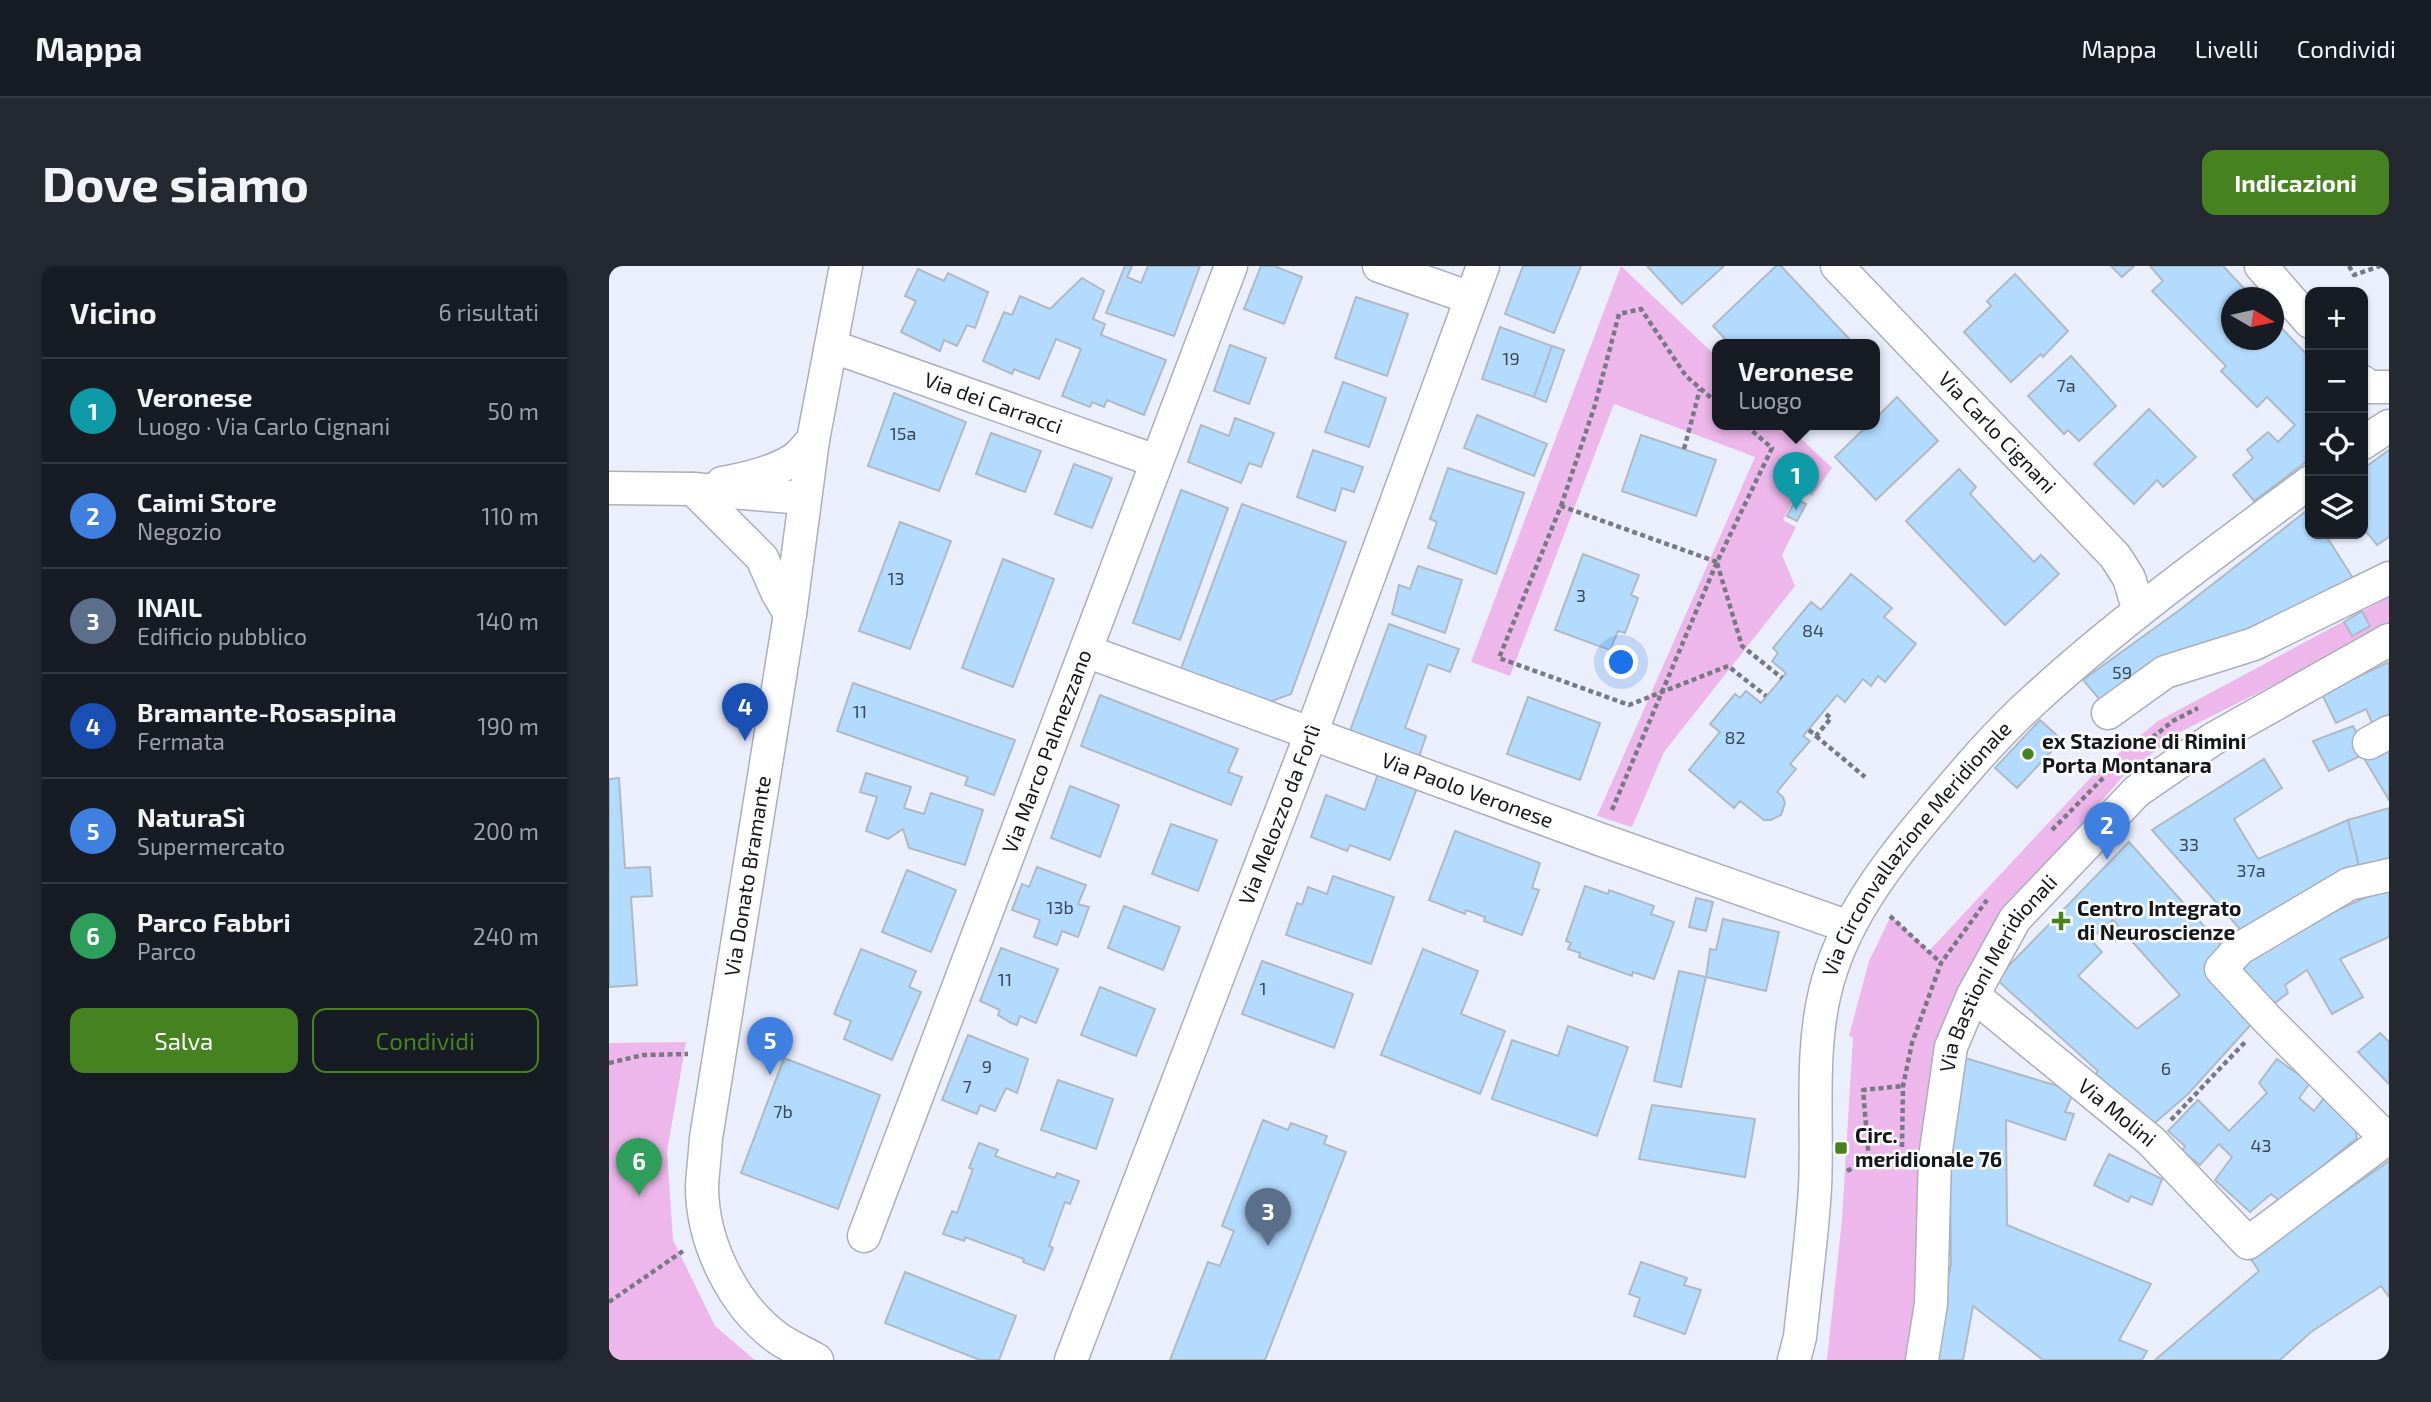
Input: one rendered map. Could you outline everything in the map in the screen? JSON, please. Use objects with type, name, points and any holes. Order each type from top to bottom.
[{"type":"street","name":"Via Donato Bramante","points":[[817,1360],[779,1339],[750,1313],[727,1277],[708,1233],[702,1188],[706,1138],[790,614],[813,440],[846,266]]},
{"type":"street","name":"Via Marco Palmezzano","points":[[864,1236],[1231,266]]},
{"type":"street","points":[[1379,266],[1471,298]]},
{"type":"street","name":"Via Melozzo da Forlì","points":[[1071,1360],[1311,734],[1483,266]]},
{"type":"street","name":"Via Carlo Cignani","points":[[1837,266],[2115,556],[2129,578],[2139,611]]},
{"type":"street","points":[[2261,266],[2305,316]]},
{"type":"street","name":"Via dei Carracci","points":[[831,346],[1156,461]]},
{"type":"street","points":[[2368,387],[2389,387]]},
{"type":"street","points":[[2368,440],[2389,426]]},
{"type":"street","points":[[693,489],[746,479],[776,468],[795,459],[813,440]]},
{"type":"street","name":"Via Circonvallazione Meridionale","points":[[1794,1360],[1800,1337],[1815,1188],[1817,1065],[1821,1012],[1832,967],[1849,927],[1865,899],[1894,857],[1979,756],[2033,701],[2139,611],[2305,486]]},
{"type":"street","points":[[609,488],[693,489],[804,498]]},
{"type":"street","points":[[693,489],[762,558],[790,614]]},
{"type":"street","points":[[2108,713],[2165,672],[2254,644],[2389,578]]},
{"type":"street","name":"Via Bastioni Meridionali","points":[[1922,1360],[1931,1304],[1935,1157],[1951,1047],[1973,995],[2015,919],[2137,791],[2213,739],[2389,640]]},
{"type":"street","name":"Via Paolo Veronese","points":[[1086,651],[1599,839],[1849,927]]},
{"type":"street","points":[[2388,1139],[2221,970],[2239,949],[2349,884],[2389,875]]},
{"type":"street","name":"Via Molini","points":[[1973,995],[2151,1141],[2248,1242],[2388,1139]]},
{"type":"path","points":[[2349,266],[2354,275],[2380,266]]},
{"type":"path","points":[[1712,398],[1686,376],[1641,309],[1619,314],[1595,405],[1561,506],[1499,658],[1629,705],[1728,666],[1766,696]]},
{"type":"path","points":[[1684,449],[1700,389]]},
{"type":"path","points":[[1599,839],[1717,562],[1772,448],[1751,430]]},
{"type":"path","points":[[1561,506],[1717,562]]},
{"type":"path","points":[[1717,562],[1742,646],[1782,678]]},
{"type":"path","points":[[1816,736],[1831,718],[1823,712]]},
{"type":"path","points":[[1809,730],[1865,777]]},
{"type":"path","points":[[1891,916],[1941,963]]},
{"type":"path","points":[[2186,1103],[2267,1019]]},
{"type":"path","points":[[609,1063],[643,1055],[688,1054],[690,1044]]},
{"type":"path","points":[[1839,1175],[1869,1160],[1863,1090],[1903,1086]]},
{"type":"path","points":[[609,1302],[708,1233]]},
{"type":"shaded area","points":[[1621,266],[1712,352],[1712,430],[1792,430],[1832,468],[1812,496],[1799,489],[1783,520],[1796,527],[1782,555],[1795,586],[1664,752],[1632,827],[1597,816],[1755,457],[1614,404],[1510,676],[1471,662]]},
{"type":"shaded area","points":[[2389,597],[2389,627],[2180,732],[2124,775],[2006,913],[1942,1043],[1921,1302],[1910,1360],[1827,1360],[1842,1219],[1853,1037],[1849,1036],[1869,961],[1891,916],[1929,951],[2094,774],[2158,721]]},
{"type":"shaded area","points":[[686,1042],[667,1152],[673,1240],[715,1326],[755,1360],[609,1360],[609,1043]]},
{"type":"building","points":[[1125,266],[1132,266],[1127,277],[1141,283],[1148,266],[1200,266],[1174,336],[1106,313]]},
{"type":"building","points":[[1261,266],[1274,266],[1302,277],[1284,324],[1244,309]]},
{"type":"building","points":[[1523,266],[1581,266],[1554,333],[1505,314]]},
{"type":"building","points":[[1647,266],[1724,266],[1682,304]]},
{"type":"building","points":[[1776,266],[1781,266],[1849,339],[1725,339],[1713,326]]},
{"type":"building","points":[[2111,266],[2134,266],[2122,277]]},
{"type":"building","points":[[2150,266],[2223,266],[2243,287],[2221,287],[2221,350],[2284,350],[2284,331],[2305,353],[2305,463],[2254,501],[2233,475],[2253,458],[2247,450],[2268,432],[2278,442],[2295,425],[2267,397],[2257,407],[2221,371],[2226,366],[2152,291],[2163,281]]},
{"type":"building","points":[[918,269],[944,281],[948,273],[988,292],[975,328],[967,325],[957,346],[944,340],[940,351],[901,332],[916,301],[905,296]]},
{"type":"building","points":[[2015,274],[2068,331],[2043,357],[2041,354],[2011,382],[1964,332],[1991,306],[1987,301]]},
{"type":"building","points":[[1082,278],[1104,291],[1093,319],[1105,324],[1101,335],[1166,360],[1144,415],[1107,400],[1104,407],[1092,402],[1090,407],[1062,396],[1081,349],[1056,339],[1039,379],[1014,369],[1012,374],[983,361],[1004,312],[1012,315],[1020,296],[1050,309]]},
{"type":"building","points":[[1356,297],[1408,314],[1387,376],[1335,358]]},
{"type":"building","points":[[1500,327],[1552,346],[1534,397],[1482,379]]},
{"type":"building","points":[[1230,345],[1266,358],[1249,404],[1214,391]]},
{"type":"building","points":[[1552,346],[1564,350],[1546,402],[1534,397]]},
{"type":"building","points":[[2071,356],[2116,406],[2079,441],[2068,430],[2064,434],[2028,396]]},
{"type":"building","points":[[1343,382],[1386,398],[1369,447],[1325,432]]},
{"type":"building","points":[[894,393],[966,422],[939,491],[868,466]]},
{"type":"building","points":[[1897,397],[1938,441],[1876,500],[1835,457],[1863,430],[1880,430],[1880,414]]},
{"type":"building","points":[[2149,409],[2196,457],[2163,487],[2157,480],[2134,504],[2094,464]]},
{"type":"building","points":[[1477,415],[1547,444],[1534,476],[1464,448]]},
{"type":"building","points":[[1235,418],[1274,433],[1261,467],[1249,463],[1241,483],[1188,462],[1201,425],[1229,436]]},
{"type":"building","points":[[991,433],[1041,451],[1025,492],[976,474]]},
{"type":"building","points":[[1641,435],[1716,460],[1696,516],[1622,491]]},
{"type":"building","points":[[1313,450],[1363,467],[1354,492],[1342,488],[1335,511],[1297,497]]},
{"type":"building","points":[[2389,450],[2389,537],[2377,545],[2368,534],[2368,465]]},
{"type":"building","points":[[1074,464],[1112,478],[1092,528],[1055,514]]},
{"type":"building","points":[[1448,468],[1524,493],[1496,574],[1428,548],[1437,522],[1430,519]]},
{"type":"building","points":[[1959,469],[1976,487],[1970,494],[2034,562],[2041,555],[2059,574],[2005,625],[1906,521]]},
{"type":"building","points":[[1181,490],[1228,508],[1180,640],[1133,623]]},
{"type":"building","points":[[1796,499],[1806,504],[1797,521],[1787,516]]},
{"type":"building","points":[[1242,504],[1346,542],[1291,694],[1269,702],[1181,669]]},
{"type":"building","points":[[2305,512],[2305,539],[2328,539],[2356,583],[2101,701],[2083,680],[2181,609]]},
{"type":"building","points":[[900,522],[951,541],[910,649],[859,631]]},
{"type":"building","points":[[1583,554],[1639,575],[1631,595],[1638,598],[1625,633],[1618,631],[1610,650],[1555,630]]},
{"type":"building","points":[[1003,559],[1054,579],[1013,687],[962,668]]},
{"type":"building","points":[[1418,566],[1462,580],[1445,633],[1392,614],[1399,585],[1410,589]]},
{"type":"building","points":[[1851,574],[1892,608],[1884,617],[1916,644],[1885,682],[1878,676],[1871,686],[1863,679],[1845,702],[1837,695],[1803,736],[1810,741],[1790,764],[1796,769],[1777,792],[1785,803],[1781,815],[1764,820],[1740,801],[1734,808],[1689,770],[1720,732],[1710,724],[1735,694],[1740,698],[1746,691],[1761,703],[1786,673],[1772,661],[1778,653],[1773,648],[1811,602],[1821,610]]},
{"type":"building","points":[[2362,611],[2370,626],[2352,636],[2344,622]]},
{"type":"building","points":[[1389,624],[1459,649],[1450,672],[1428,664],[1405,728],[1426,736],[1419,757],[1350,731]]},
{"type":"building","points":[[2389,662],[2389,727],[2377,734],[2366,709],[2336,723],[2322,694]]},
{"type":"building","points":[[853,683],[1015,740],[994,795],[965,785],[968,777],[837,731]]},
{"type":"building","points":[[1100,695],[1238,749],[1228,772],[1242,777],[1231,805],[1081,746]]},
{"type":"building","points":[[1528,697],[1600,723],[1580,780],[1507,754]]},
{"type":"building","name":"ex Stazione di Rimini Porta Montanara","points":[[2040,720],[2062,740],[2017,788],[1995,768]]},
{"type":"building","points":[[2353,726],[2367,751],[2389,738],[2389,800],[2362,755],[2329,771],[2313,741]]},
{"type":"building","points":[[2264,759],[2282,788],[2234,819],[2258,859],[2348,820],[2361,874],[2247,937],[2152,830]]},
{"type":"building","points":[[866,773],[911,787],[904,808],[924,814],[931,793],[983,810],[965,865],[909,848],[903,829],[888,839],[866,831],[877,797],[860,792]]},
{"type":"building","points":[[1378,774],[1417,788],[1390,860],[1350,845],[1347,851],[1311,837],[1326,795],[1365,810]]},
{"type":"building","points":[[619,778],[625,868],[650,867],[652,896],[631,897],[637,985],[609,987],[609,779]]},
{"type":"building","points":[[1070,786],[1119,805],[1100,857],[1051,838]]},
{"type":"building","points":[[2389,808],[2389,868],[2361,874],[2348,820]]},
{"type":"building","points":[[1171,824],[1217,840],[1198,891],[1152,874]]},
{"type":"building","points":[[1455,831],[1540,863],[1532,888],[1539,890],[1522,935],[1484,921],[1485,917],[1466,910],[1465,914],[1429,900]]},
{"type":"building","points":[[2129,842],[2228,953],[2255,1020],[2188,1094],[2149,1128],[2091,1080],[2098,1071],[1996,979]],"holes":[[[2113,920],[2180,995],[2137,1029],[2078,976],[2102,952],[2090,939]]]},
{"type":"building","points":[[1037,867],[1086,885],[1078,904],[1089,907],[1078,937],[1062,931],[1057,945],[1034,937],[1040,920],[1012,910],[1022,884],[1029,887]]},
{"type":"building","points":[[907,870],[956,890],[931,952],[882,932]]},
{"type":"building","points":[[1333,876],[1394,897],[1371,964],[1286,935],[1297,903],[1302,905],[1308,887],[1327,894]]},
{"type":"building","points":[[1585,886],[1608,894],[1609,890],[1654,906],[1651,914],[1674,922],[1654,979],[1633,972],[1632,976],[1579,957],[1580,953],[1568,949],[1571,943],[1566,941]]},
{"type":"building","points":[[2389,887],[2389,937],[2340,959],[2363,997],[2332,1014],[2307,970],[2285,985],[2288,993],[2264,1011],[2231,966],[2289,932]]},
{"type":"building","points":[[1696,898],[1713,902],[1706,931],[1689,927]]},
{"type":"building","points":[[1124,906],[1180,927],[1163,970],[1108,948]]},
{"type":"building","points":[[1723,919],[1779,932],[1766,991],[1706,977],[1710,949],[1716,950]]},
{"type":"building","points":[[1001,948],[1058,969],[1036,1023],[1020,1016],[1017,1025],[1011,1023],[998,1015],[1000,1010],[980,1001]]},
{"type":"building","points":[[861,949],[916,971],[909,987],[921,992],[892,1060],[844,1039],[851,1021],[834,1014]]},
{"type":"building","points":[[1423,949],[1478,971],[1461,1014],[1505,1031],[1480,1094],[1381,1055]]},
{"type":"building","points":[[1262,961],[1353,994],[1334,1048],[1242,1014]]},
{"type":"building","points":[[1679,971],[1706,977],[1681,1087],[1654,1081]]},
{"type":"building","points":[[1100,987],[1155,1009],[1136,1056],[1081,1035]]},
{"type":"building","points":[[1568,1026],[1628,1047],[1597,1136],[1492,1099],[1512,1040],[1558,1056]]},
{"type":"building","points":[[2380,1033],[2389,1042],[2389,1084],[2358,1052]]},
{"type":"building","points":[[968,1035],[1028,1059],[1017,1093],[1006,1088],[995,1111],[980,1105],[977,1114],[942,1100]]},
{"type":"building","points":[[1962,1057],[2074,1091],[2065,1112],[2074,1114],[2065,1140],[2006,1120],[2007,1225],[2151,1284],[2119,1340],[2147,1351],[2142,1360],[2043,1360],[1973,1306],[1963,1360],[1931,1360],[1951,1264],[1949,1106]]},
{"type":"building","points":[[784,1058],[880,1095],[838,1209],[741,1173]]},
{"type":"building","points":[[2277,1059],[2310,1083],[2299,1098],[2314,1111],[2324,1098],[2354,1122],[2357,1138],[2280,1201],[2271,1194],[2250,1212],[2215,1180],[2232,1157],[2219,1144],[2200,1165],[2182,1151],[2185,1146],[2168,1131],[2198,1100],[2229,1131],[2267,1093],[2259,1083]]},
{"type":"building","points":[[1058,1080],[1113,1099],[1096,1149],[1041,1130]]},
{"type":"building","points":[[1652,1105],[1755,1119],[1745,1177],[1639,1159]]},
{"type":"building","points":[[1263,1120],[1288,1130],[1291,1123],[1327,1136],[1324,1144],[1346,1152],[1265,1360],[1170,1360],[1208,1262],[1220,1266],[1234,1231],[1222,1226]]},
{"type":"building","points":[[979,1143],[998,1150],[995,1156],[1055,1178],[1057,1173],[1079,1181],[1070,1204],[1065,1202],[1049,1246],[1053,1248],[1044,1270],[1023,1262],[1024,1259],[965,1237],[964,1241],[943,1234],[952,1211],[957,1213]]},
{"type":"building","points":[[2109,1154],[2162,1179],[2152,1205],[2131,1196],[2128,1202],[2094,1185]]},
{"type":"building","points":[[2389,1161],[2389,1297],[2381,1286],[2311,1332],[2280,1360],[2155,1360],[2259,1271],[2250,1258]]},
{"type":"building","points":[[1641,1262],[1687,1278],[1684,1285],[1701,1290],[1685,1334],[1634,1316],[1640,1298],[1629,1294]]},
{"type":"building","points":[[905,1272],[1016,1316],[999,1360],[980,1360],[885,1323]]},
{"type":"place","name":"Veronese","points":[[1796,510]]},
{"type":"place","name":"Bramante-Rosaspina","points":[[745,741]]},
{"type":"place","name":"ex Stazione di Rimini Porta Montanara","points":[[2028,754]]},
{"type":"place","name":"Caimi Store","points":[[2107,860]]},
{"type":"place","name":"Centro Integrato di Neuroscienze","points":[[2061,921]]},
{"type":"place","name":"NaturaSì","points":[[770,1075]]},
{"type":"place","name":"Circ. meridionale 76","points":[[1841,1148]]},
{"type":"place","name":"Parco Fabbri","points":[[639,1196]]},
{"type":"place","name":"INAIL","points":[[1268,1246]]}]
